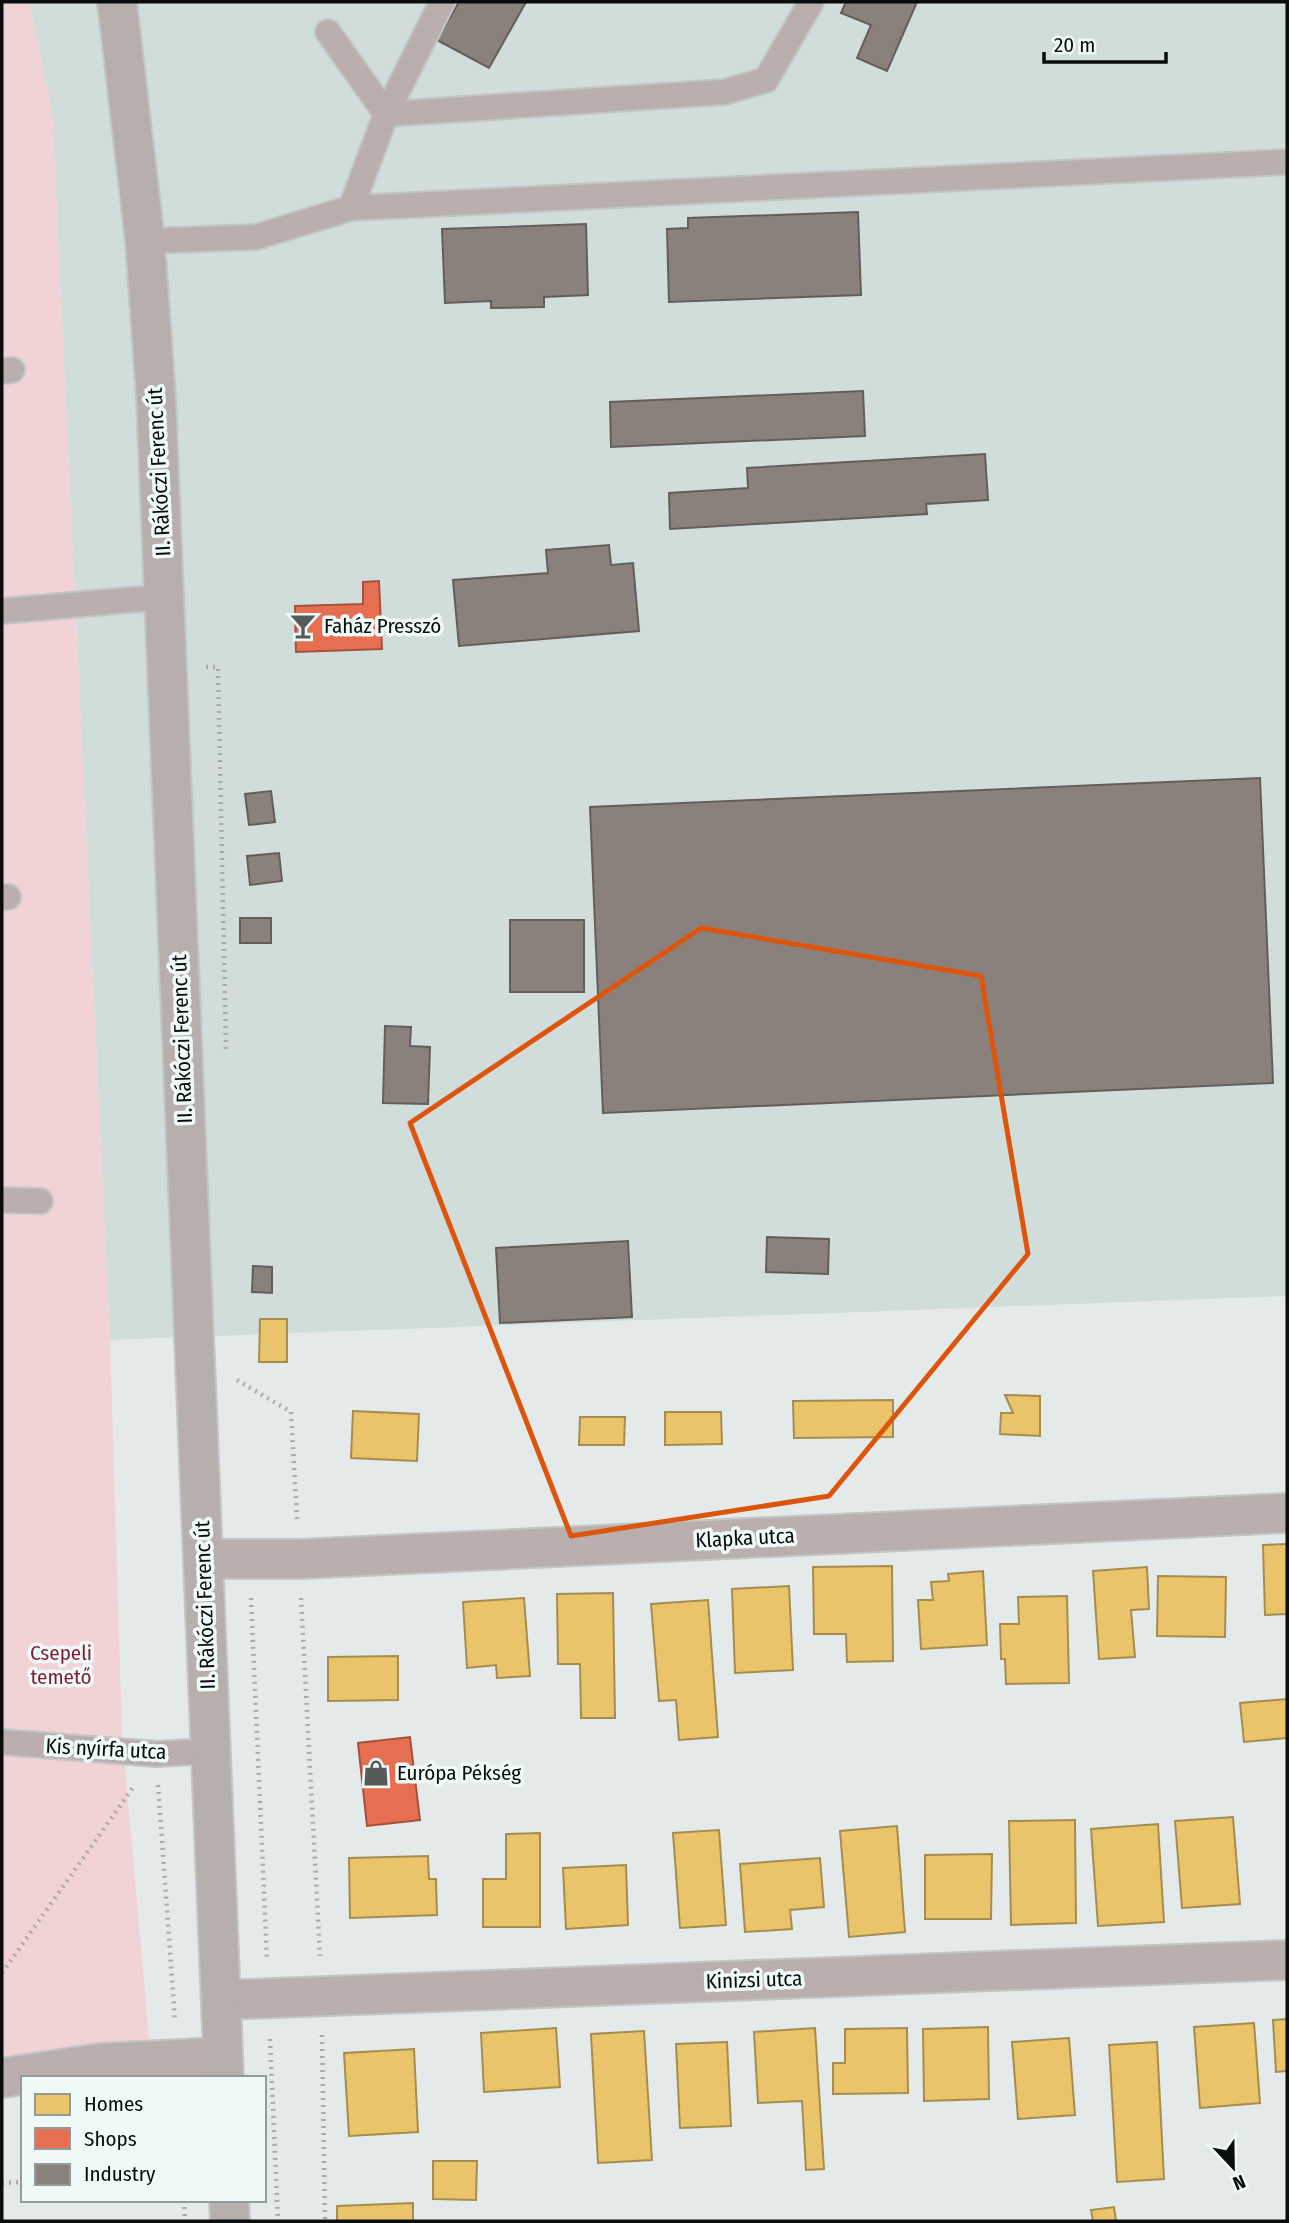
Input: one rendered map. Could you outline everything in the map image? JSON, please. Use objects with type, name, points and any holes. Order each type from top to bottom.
[{"type":"main road","name":"II. Rákóczi Ferenc út","points":[[117,2],[145,241],[164,597],[224,2067]]},
{"type":"main road","points":[[229,2202],[230,2221]]},
{"type":"street","name":"Klapka utca","points":[[203,1559],[299,1559],[1287,1513]]},
{"type":"street","name":"Kinizsi utca","points":[[221,2000],[1287,1960]]},
{"type":"street","points":[[2,2078],[100,2063],[177,2059],[224,2067]]},
{"type":"lane","points":[[351,208],[386,114],[442,2]]},
{"type":"lane","points":[[386,114],[724,92],[766,80],[811,2]]},
{"type":"lane","points":[[328,32],[386,114]]},
{"type":"lane","points":[[145,241],[256,237],[351,208],[1287,162]]},
{"type":"lane","points":[[2,611],[164,597]]},
{"type":"lane","points":[[2,1200],[40,1201]]},
{"type":"lane","name":"Kis nyírfa utca","points":[[2,1742],[156,1754],[210,1751]]},
{"type":"path","points":[[167,668],[219,667],[226,1057]]},
{"type":"path","points":[[233,1378],[291,1412],[322,1996],[325,2221]]},
{"type":"path","points":[[249,1559],[278,2221]]},
{"type":"path","points":[[2,1973],[156,1754]]},
{"type":"path","points":[[156,1754],[177,2059]]},
{"type":"path","points":[[2,2183],[21,2182]]},
{"type":"path","points":[[184,2202],[185,2221]]},
{"type":"highlighted area","points":[[701,928],[981,976],[1028,1254],[829,1496],[571,1536],[410,1123]]},
{"type":"shaded area","points":[[29,2],[1287,2],[1287,1296],[110,1340],[52,110]]},
{"type":"green space","name":"Csepeli temető","points":[[2,2],[29,2],[52,110],[110,1340],[122,1734],[152,2071],[2,2070]]},
{"type":"building: Homes","points":[[260,1319],[287,1319],[287,1362],[259,1362]]},
{"type":"building: Homes","points":[[1005,1395],[1040,1396],[1040,1436],[1000,1434],[1001,1413],[1013,1413]]},
{"type":"building: Homes","points":[[893,1400],[893,1437],[794,1438],[793,1401]]},
{"type":"building: Homes","points":[[353,1411],[419,1414],[417,1461],[351,1458]]},
{"type":"building: Homes","points":[[665,1412],[721,1412],[722,1444],[665,1445]]},
{"type":"building: Homes","points":[[580,1417],[625,1417],[624,1445],[579,1445]]},
{"type":"building: Homes","points":[[1287,1544],[1287,1614],[1265,1615],[1263,1545]]},
{"type":"building: Homes","points":[[892,1566],[893,1661],[847,1662],[846,1634],[814,1634],[813,1567]]},
{"type":"building: Homes","points":[[1147,1567],[1149,1609],[1131,1610],[1135,1657],[1099,1659],[1093,1571]]},
{"type":"building: Homes","points":[[983,1571],[987,1645],[921,1649],[918,1600],[933,1600],[931,1582],[949,1581],[948,1574]]},
{"type":"building: Homes","points":[[1158,1576],[1226,1577],[1225,1637],[1157,1636]]},
{"type":"building: Homes","points":[[789,1586],[793,1670],[735,1673],[732,1589]]},
{"type":"building: Homes","points":[[613,1593],[615,1718],[581,1718],[580,1664],[558,1664],[557,1594]]},
{"type":"building: Homes","points":[[1067,1596],[1069,1683],[1006,1684],[1005,1659],[1001,1659],[1000,1624],[1019,1624],[1018,1597]]},
{"type":"building: Homes","points":[[524,1598],[530,1676],[497,1678],[496,1665],[467,1668],[463,1602]]},
{"type":"building: Homes","points":[[708,1600],[718,1737],[679,1740],[676,1700],[659,1701],[651,1604]]},
{"type":"building: Homes","points":[[398,1656],[398,1700],[328,1701],[328,1657]]},
{"type":"building: Homes","points":[[1287,1699],[1287,1738],[1244,1742],[1240,1703]]},
{"type":"building: Homes","points":[[1233,1817],[1240,1904],[1182,1908],[1175,1821]]},
{"type":"building: Homes","points":[[1075,1820],[1076,1923],[1011,1925],[1009,1821]]},
{"type":"building: Homes","points":[[1158,1824],[1164,1922],[1098,1926],[1091,1829]]},
{"type":"building: Homes","points":[[897,1826],[905,1932],[849,1937],[840,1831]]},
{"type":"building: Homes","points":[[719,1830],[726,1925],[680,1928],[673,1833]]},
{"type":"building: Homes","points":[[540,1833],[540,1927],[483,1927],[483,1879],[506,1879],[506,1834]]},
{"type":"building: Homes","points":[[992,1854],[991,1919],[925,1919],[925,1855]]},
{"type":"building: Homes","points":[[428,1856],[429,1879],[436,1879],[437,1915],[350,1918],[349,1858]]},
{"type":"building: Homes","points":[[820,1858],[824,1907],[790,1910],[792,1929],[745,1932],[740,1864]]},
{"type":"building: Homes","points":[[626,1865],[628,1925],[566,1929],[563,1868]]},
{"type":"building: Homes","points":[[1287,2019],[1287,2071],[1276,2072],[1273,2020]]},
{"type":"building: Homes","points":[[1254,2023],[1260,2103],[1200,2108],[1194,2027]]},
{"type":"building: Homes","points":[[988,2027],[989,2099],[924,2101],[923,2029]]},
{"type":"building: Homes","points":[[556,2028],[560,2087],[484,2092],[481,2033]]},
{"type":"building: Homes","points":[[815,2028],[824,2169],[806,2170],[802,2101],[758,2103],[754,2032]]},
{"type":"building: Homes","points":[[907,2028],[908,2093],[833,2094],[833,2063],[845,2063],[845,2029]]},
{"type":"building: Homes","points":[[644,2031],[652,2160],[598,2163],[591,2034]]},
{"type":"building: Homes","points":[[1069,2038],[1075,2115],[1018,2119],[1012,2042]]},
{"type":"building: Homes","points":[[727,2042],[731,2126],[680,2128],[676,2044]]},
{"type":"building: Homes","points":[[1157,2042],[1164,2179],[1117,2182],[1109,2045]]},
{"type":"building: Homes","points":[[414,2049],[418,2132],[349,2136],[344,2053]]},
{"type":"building: Homes","points":[[433,2161],[477,2161],[476,2200],[433,2199]]},
{"type":"building: Homes","points":[[413,2203],[413,2221],[337,2221],[337,2206]]},
{"type":"building: Homes","points":[[1114,2207],[1116,2221],[1093,2221],[1091,2210]]},
{"type":"building: Shops","points":[[379,581],[382,649],[296,652],[295,606],[363,604],[363,582]]},
{"type":"building: Shops","points":[[410,1737],[420,1820],[367,1826],[358,1743]]},
{"type":"building: Industry","points":[[459,2],[526,2],[489,68],[437,40]]},
{"type":"building: Industry","points":[[846,2],[917,2],[887,71],[857,58],[871,25],[841,13]]},
{"type":"building: Industry","points":[[858,212],[861,295],[669,302],[667,229],[688,228],[688,218]]},
{"type":"building: Industry","points":[[586,224],[588,295],[544,297],[544,307],[491,308],[491,301],[445,303],[442,229]]},
{"type":"building: Industry","points":[[863,391],[865,436],[611,447],[610,402]]},
{"type":"building: Industry","points":[[985,454],[988,500],[926,504],[927,514],[670,529],[669,493],[748,488],[747,468]]},
{"type":"building: Industry","points":[[609,545],[611,565],[633,563],[639,631],[459,646],[453,580],[548,573],[546,550]]},
{"type":"building: Industry","points":[[1260,778],[1273,1083],[603,1113],[590,807]]},
{"type":"building: Industry","points":[[271,791],[275,822],[249,825],[245,794]]},
{"type":"building: Industry","points":[[279,853],[282,881],[250,885],[247,856]]},
{"type":"building: Industry","points":[[240,918],[271,918],[271,943],[240,943]]},
{"type":"building: Industry","points":[[510,920],[584,920],[584,992],[510,992]]},
{"type":"building: Industry","points":[[385,1026],[411,1027],[410,1046],[430,1047],[428,1104],[383,1103]]},
{"type":"building: Industry","points":[[767,1237],[829,1239],[828,1274],[766,1272]]},
{"type":"building: Industry","points":[[628,1241],[632,1317],[500,1323],[496,1248]]},
{"type":"building: Industry","points":[[253,1266],[272,1267],[272,1293],[252,1292]]},
{"type":"place","name":"Faház Presszó","points":[[303,626]]},
{"type":"place","name":"Európa Pékség","points":[[376,1773]]}]
